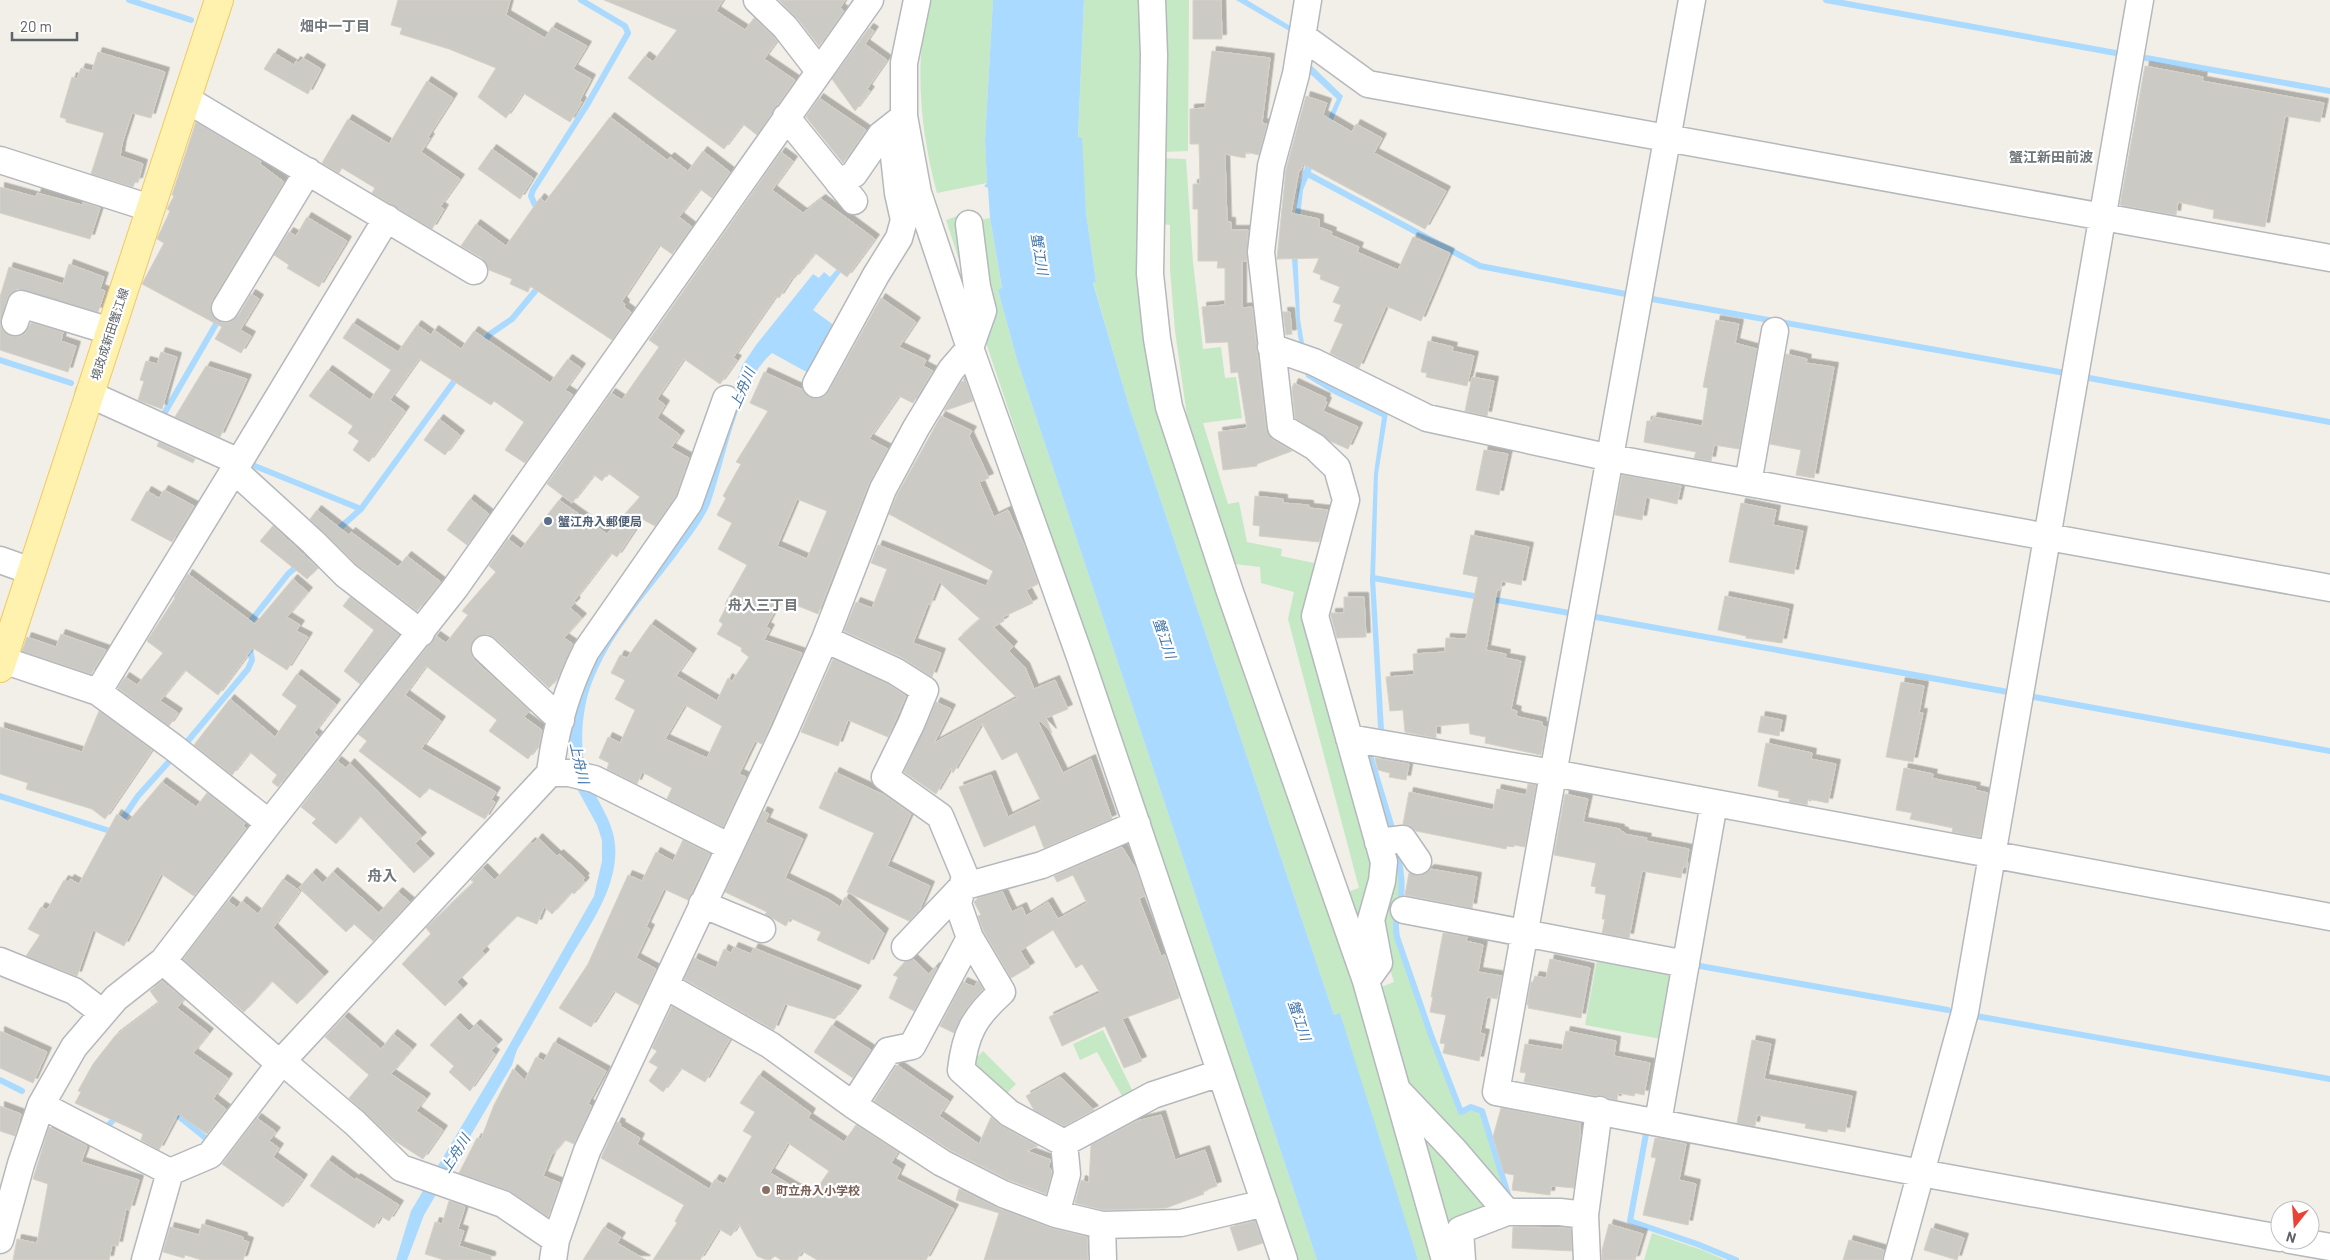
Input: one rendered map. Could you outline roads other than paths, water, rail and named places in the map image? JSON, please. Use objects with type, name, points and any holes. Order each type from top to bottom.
[{"type":"main road","name":"境政成新田蟹江線","points":[[1,664],[219,0]]},
{"type":"street","points":[[757,0],[785,26],[819,71]]},
{"type":"street","points":[[0,1240],[21,1164],[41,1105],[74,1047],[116,998],[163,961],[269,823],[421,633],[475,561],[870,0]]},
{"type":"street","points":[[917,0],[904,63],[904,116],[918,193],[970,348],[1137,824],[1284,1260]]},
{"type":"street","points":[[1135,0],[1138,31],[1154,55]]},
{"type":"street","points":[[1152,0],[1154,55],[1150,274],[1157,339],[1169,406],[1230,592],[1366,981],[1445,1260]]},
{"type":"street","points":[[1308,0],[1296,74],[1271,166],[1261,252],[1293,355],[1281,427],[1316,447],[1336,468],[1346,500],[1315,616],[1384,862],[1382,881],[1371,920],[1379,963],[1366,981]]},
{"type":"street","points":[[1692,0],[1496,1092],[1599,1110],[1920,1173],[2270,1236]]},
{"type":"street","points":[[1897,1260],[1964,1012],[2140,0]]},
{"type":"street","points":[[1302,36],[1368,84],[2330,258]]},
{"type":"street","points":[[186,99],[474,271]]},
{"type":"street","points":[[786,117],[847,192],[854,174],[881,135],[904,116]]},
{"type":"street","points":[[816,384],[876,275],[899,238],[904,220],[893,146],[904,116]]},
{"type":"street","points":[[0,160],[150,208]]},
{"type":"street","points":[[225,308],[308,171]]},
{"type":"street","points":[[98,692],[387,218]]},
{"type":"street","points":[[163,961],[281,1063],[355,1123],[401,1168],[502,1204],[554,1250],[587,1151],[785,730],[825,639],[884,488],[916,428],[946,379],[970,348],[983,311],[977,287],[969,224]]},
{"type":"street","points":[[15,322],[21,304],[110,331]]},
{"type":"street","points":[[1748,483],[1775,331]]},
{"type":"street","points":[[1293,355],[1427,418],[1611,458],[2330,588]]},
{"type":"street","points":[[89,394],[236,466],[346,575],[421,633]]},
{"type":"street","points":[[560,773],[553,746],[573,677],[586,651],[689,503],[726,399]]},
{"type":"street","points":[[0,560],[31,570]]},
{"type":"street","points":[[825,639],[895,671],[925,690],[885,777],[940,816],[965,876],[958,904],[970,938],[1002,992],[986,1006],[973,1025],[964,1044],[961,1070],[1009,1114],[1064,1143]]},
{"type":"street","points":[[486,649],[561,720]]},
{"type":"street","points":[[1,664],[98,692],[179,752],[269,823]]},
{"type":"street","points":[[1348,738],[1553,773],[2330,917]]},
{"type":"street","points":[[560,773],[594,779],[730,847]]},
{"type":"street","points":[[170,1172],[210,1155],[281,1063],[560,773]]},
{"type":"street","points":[[1658,1122],[1714,803]]},
{"type":"street","points":[[905,947],[962,887],[1042,865],[1137,824]]},
{"type":"street","points":[[1378,842],[1403,839],[1418,861]]},
{"type":"street","points":[[702,904],[762,929]]},
{"type":"street","points":[[1404,910],[1686,964]]},
{"type":"street","points":[[853,1104],[888,1051],[912,1046],[970,938]]},
{"type":"street","points":[[0,961],[74,991],[103,1013]]},
{"type":"street","points":[[666,986],[770,1045],[853,1104],[942,1163],[1003,1194],[1056,1214],[1102,1225],[1181,1223],[1265,1203]]},
{"type":"street","points":[[1064,1143],[1153,1094],[1220,1073]]},
{"type":"street","points":[[1396,1090],[1454,1150],[1507,1212]]},
{"type":"street","points":[[41,1105],[170,1172]]},
{"type":"street","points":[[1587,1260],[1585,1215],[1599,1110]]},
{"type":"street","points":[[1056,1214],[1067,1174],[1064,1143]]},
{"type":"street","points":[[145,1260],[170,1172]]},
{"type":"street","points":[[1462,1260],[1460,1230],[1507,1212],[1560,1212],[1585,1215]]},
{"type":"street","points":[[1102,1225],[1103,1260]]},
{"type":"water","name":"蟹江川","points":[[993,0],[1084,0],[1078,137],[1082,138],[1086,213],[1096,281],[1093,283],[1129,406],[1334,1015],[1340,1013],[1418,1260],[1317,1260],[1017,360],[998,290],[1002,288],[990,218],[988,188],[984,186],[987,183],[985,140]]},
{"type":"water","points":[[1236,0],[1247,0],[1292,27],[1291,32]]},
{"type":"water","points":[[1311,65],[1343,96],[1303,190],[1297,245],[1300,319],[1309,373],[1338,390],[1388,413],[1378,474],[1375,578],[1384,730],[1378,728],[1370,581],[1374,473],[1382,417],[1334,394],[1306,377],[1298,336],[1291,247],[1298,189],[1305,167],[1337,99],[1305,69]]},
{"type":"water","name":"上舟川","points":[[837,269],[841,272],[813,310],[839,329],[812,375],[772,353],[760,366],[741,402],[707,511],[690,537],[614,639],[595,675],[585,706],[582,743],[588,779],[607,816],[614,837],[615,860],[607,891],[601,906],[517,1050],[512,1065],[424,1215],[407,1260],[396,1260],[411,1211],[495,1070],[594,896],[602,861],[602,840],[597,825],[574,783],[572,742],[564,739],[579,680],[698,498],[742,366],[756,345],[813,274],[819,278],[824,272],[830,277]]},
{"type":"waterway","points":[[129,0],[191,20]]},
{"type":"waterway","points":[[542,210],[535,205],[531,196],[533,190],[587,105],[628,33],[625,26],[581,0]]},
{"type":"waterway","points":[[1826,0],[2121,54]]},
{"type":"waterway","points":[[2146,58],[2330,91]]},
{"type":"waterway","points":[[1306,173],[1480,266],[1631,295]]},
{"type":"waterway","points":[[482,344],[490,334],[512,319],[541,284]]},
{"type":"waterway","points":[[1652,299],[2065,373]]},
{"type":"waterway","points":[[161,419],[223,312]]},
{"type":"waterway","points":[[0,360],[71,383]]},
{"type":"waterway","points":[[334,533],[361,509],[458,376]]},
{"type":"waterway","points":[[2089,378],[2330,422]]},
{"type":"waterway","points":[[250,464],[361,509]]},
{"type":"waterway","points":[[247,626],[288,574],[315,550]]},
{"type":"waterway","points":[[1373,578],[1575,614]]},
{"type":"waterway","points":[[1596,617],[2008,692]]},
{"type":"waterway","points":[[182,748],[248,669],[252,660],[249,643]]},
{"type":"waterway","points":[[2034,697],[2330,751]]},
{"type":"waterway","points":[[1368,749],[1393,831]]},
{"type":"waterway","points":[[0,796],[110,831],[115,830],[138,796],[175,755]]},
{"type":"waterway","points":[[1395,846],[1402,884],[1396,921],[1397,937],[1431,1035],[1461,1112],[1471,1107],[1482,1111],[1510,1201]]},
{"type":"waterway","points":[[1700,966],[1948,1010]]},
{"type":"waterway","points":[[1976,1016],[2330,1079]]},
{"type":"waterway","points":[[0,1080],[22,1091]]},
{"type":"waterway","points":[[172,1111],[208,1140]]},
{"type":"waterway","points":[[102,1129],[104,1130],[118,1115]]},
{"type":"waterway","points":[[1646,1134],[1630,1221],[1697,1244],[1736,1260]]},
{"type":"place","name":"蟹江舟入郵便局","points":[[548,521]]},
{"type":"place","name":"町立舟入小学校","points":[[766,1190]]},
{"type":"district","name":"畑中一丁目","points":[[335,25]]},
{"type":"district","name":"蟹江新田前波","points":[[2051,156]]},
{"type":"district","name":"舟入三丁目","points":[[763,604]]},
{"type":"district","name":"舟入","points":[[382,875]]}]
